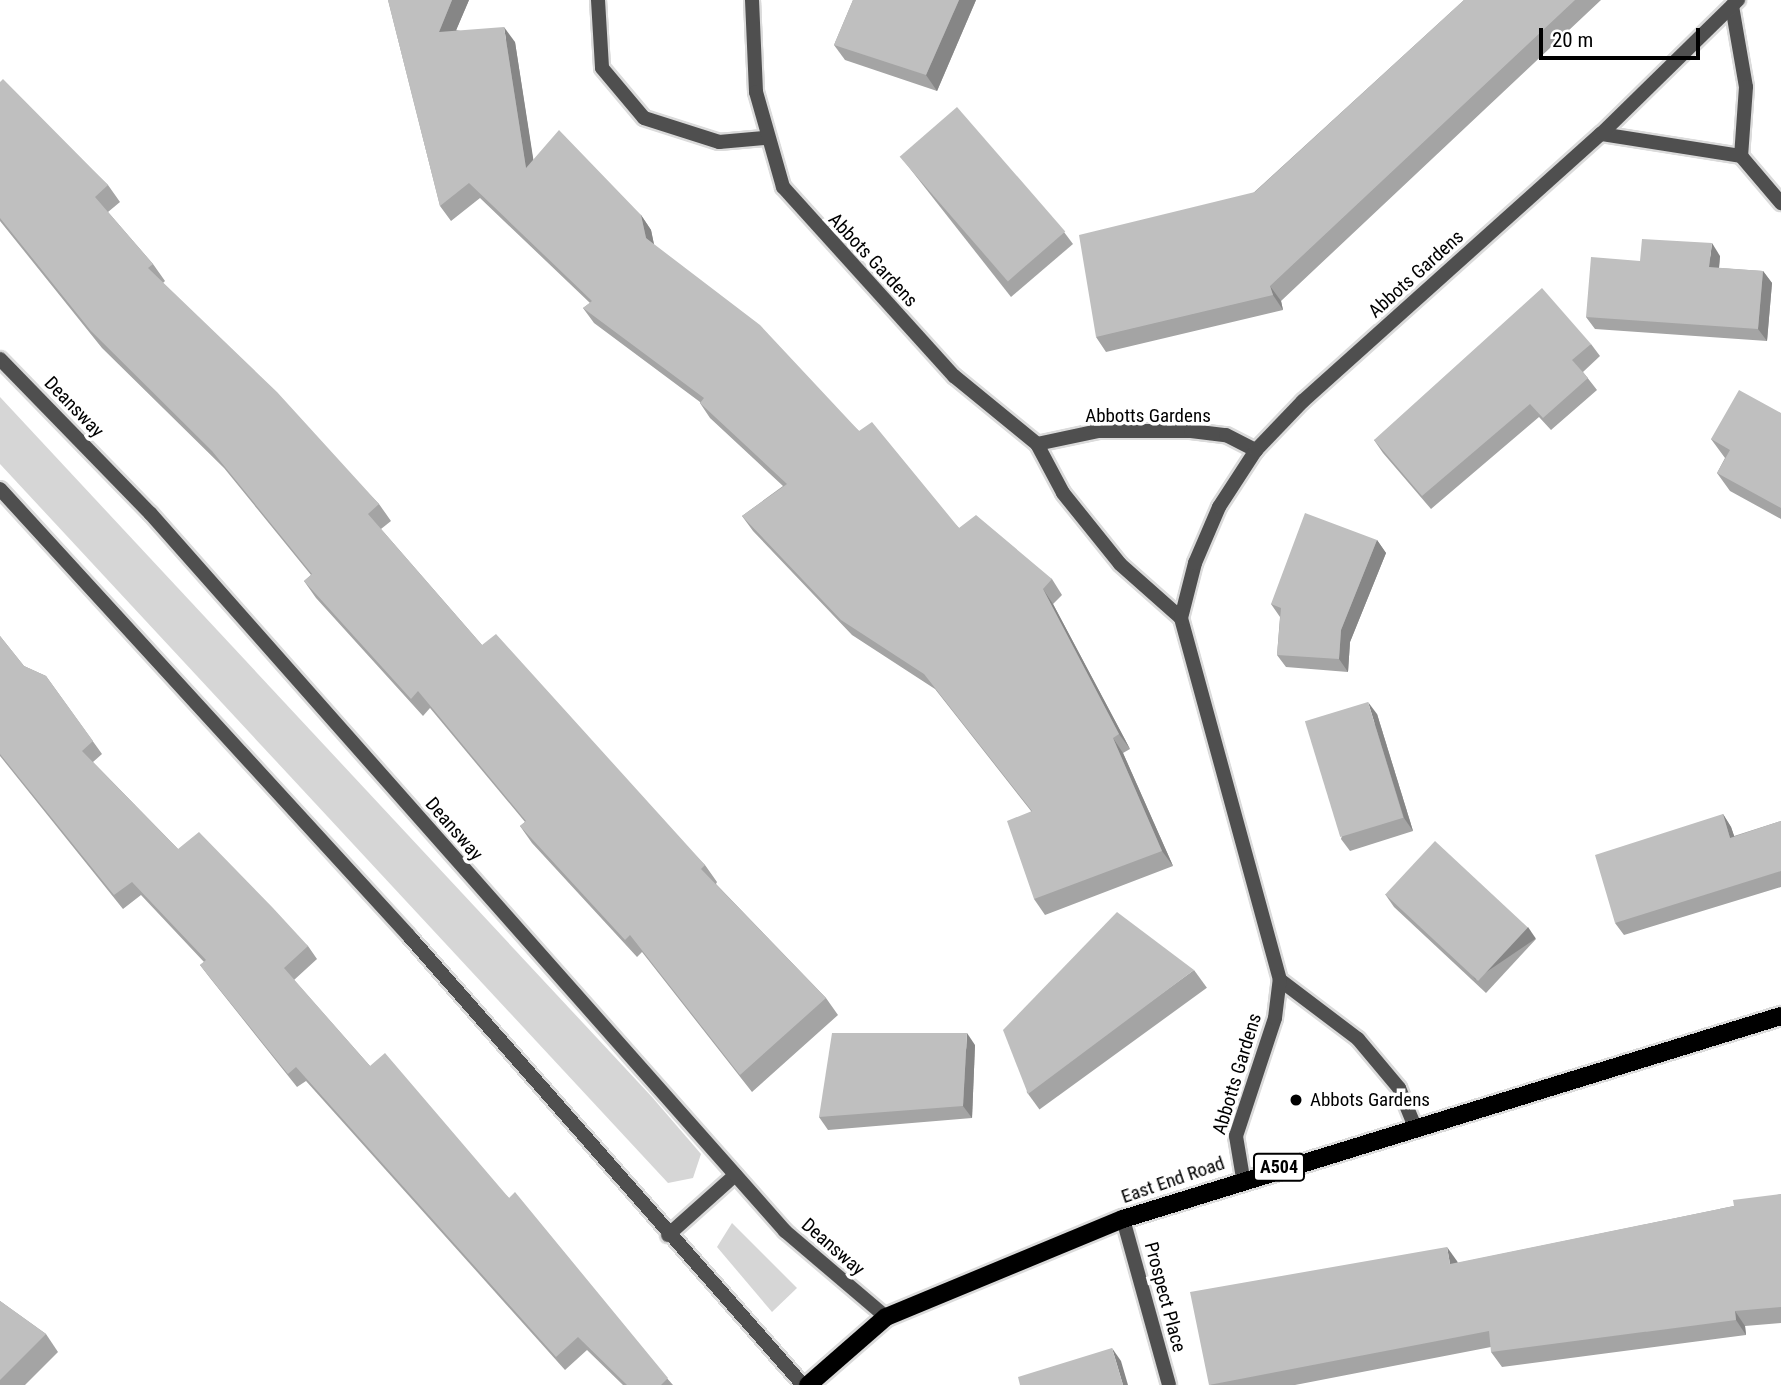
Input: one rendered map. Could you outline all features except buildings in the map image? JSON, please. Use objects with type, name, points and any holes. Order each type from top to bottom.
[{"type":"main road","name":"East End Road","points":[[808,1385],[886,1317],[1123,1219],[1243,1178],[1781,1016]]},
{"type":"street","points":[[598,0],[602,68],[644,118],[719,142],[764,138]]},
{"type":"street","name":"Abbots Gardens","points":[[752,0],[750,40],[764,138],[783,187],[815,226],[954,376],[1037,444],[1063,493],[1120,564],[1181,618],[1219,507],[1256,450],[1601,134],[1735,3]]},
{"type":"street","points":[[1735,3],[1746,88],[1741,156]]},
{"type":"street","points":[[1601,134],[1741,156],[1781,203]]},
{"type":"street","name":"Deansway","points":[[0,359],[150,513],[785,1231],[886,1317]]},
{"type":"street","name":"Abbotts Gardens","points":[[1037,444],[1098,431],[1191,431],[1226,435],[1256,450]]},
{"type":"street","points":[[0,489],[409,936],[668,1235],[803,1385]]},
{"type":"street","points":[[1181,618],[1280,980],[1358,1039],[1399,1088],[1415,1127]]},
{"type":"street","name":"Abbotts Gardens","points":[[1243,1178],[1236,1136],[1275,1018],[1280,980]]},
{"type":"street","points":[[668,1235],[735,1175]]},
{"type":"street","name":"Prospect Place","points":[[1123,1219],[1169,1385]]},
{"type":"shaded area","points":[[0,397],[652,1097],[701,1154],[693,1178],[668,1183],[0,464]]},
{"type":"shaded area","points":[[732,1223],[797,1288],[772,1312],[717,1247]]},
{"type":"place","name":"Abbots Gardens","points":[[1296,1100]]}]
